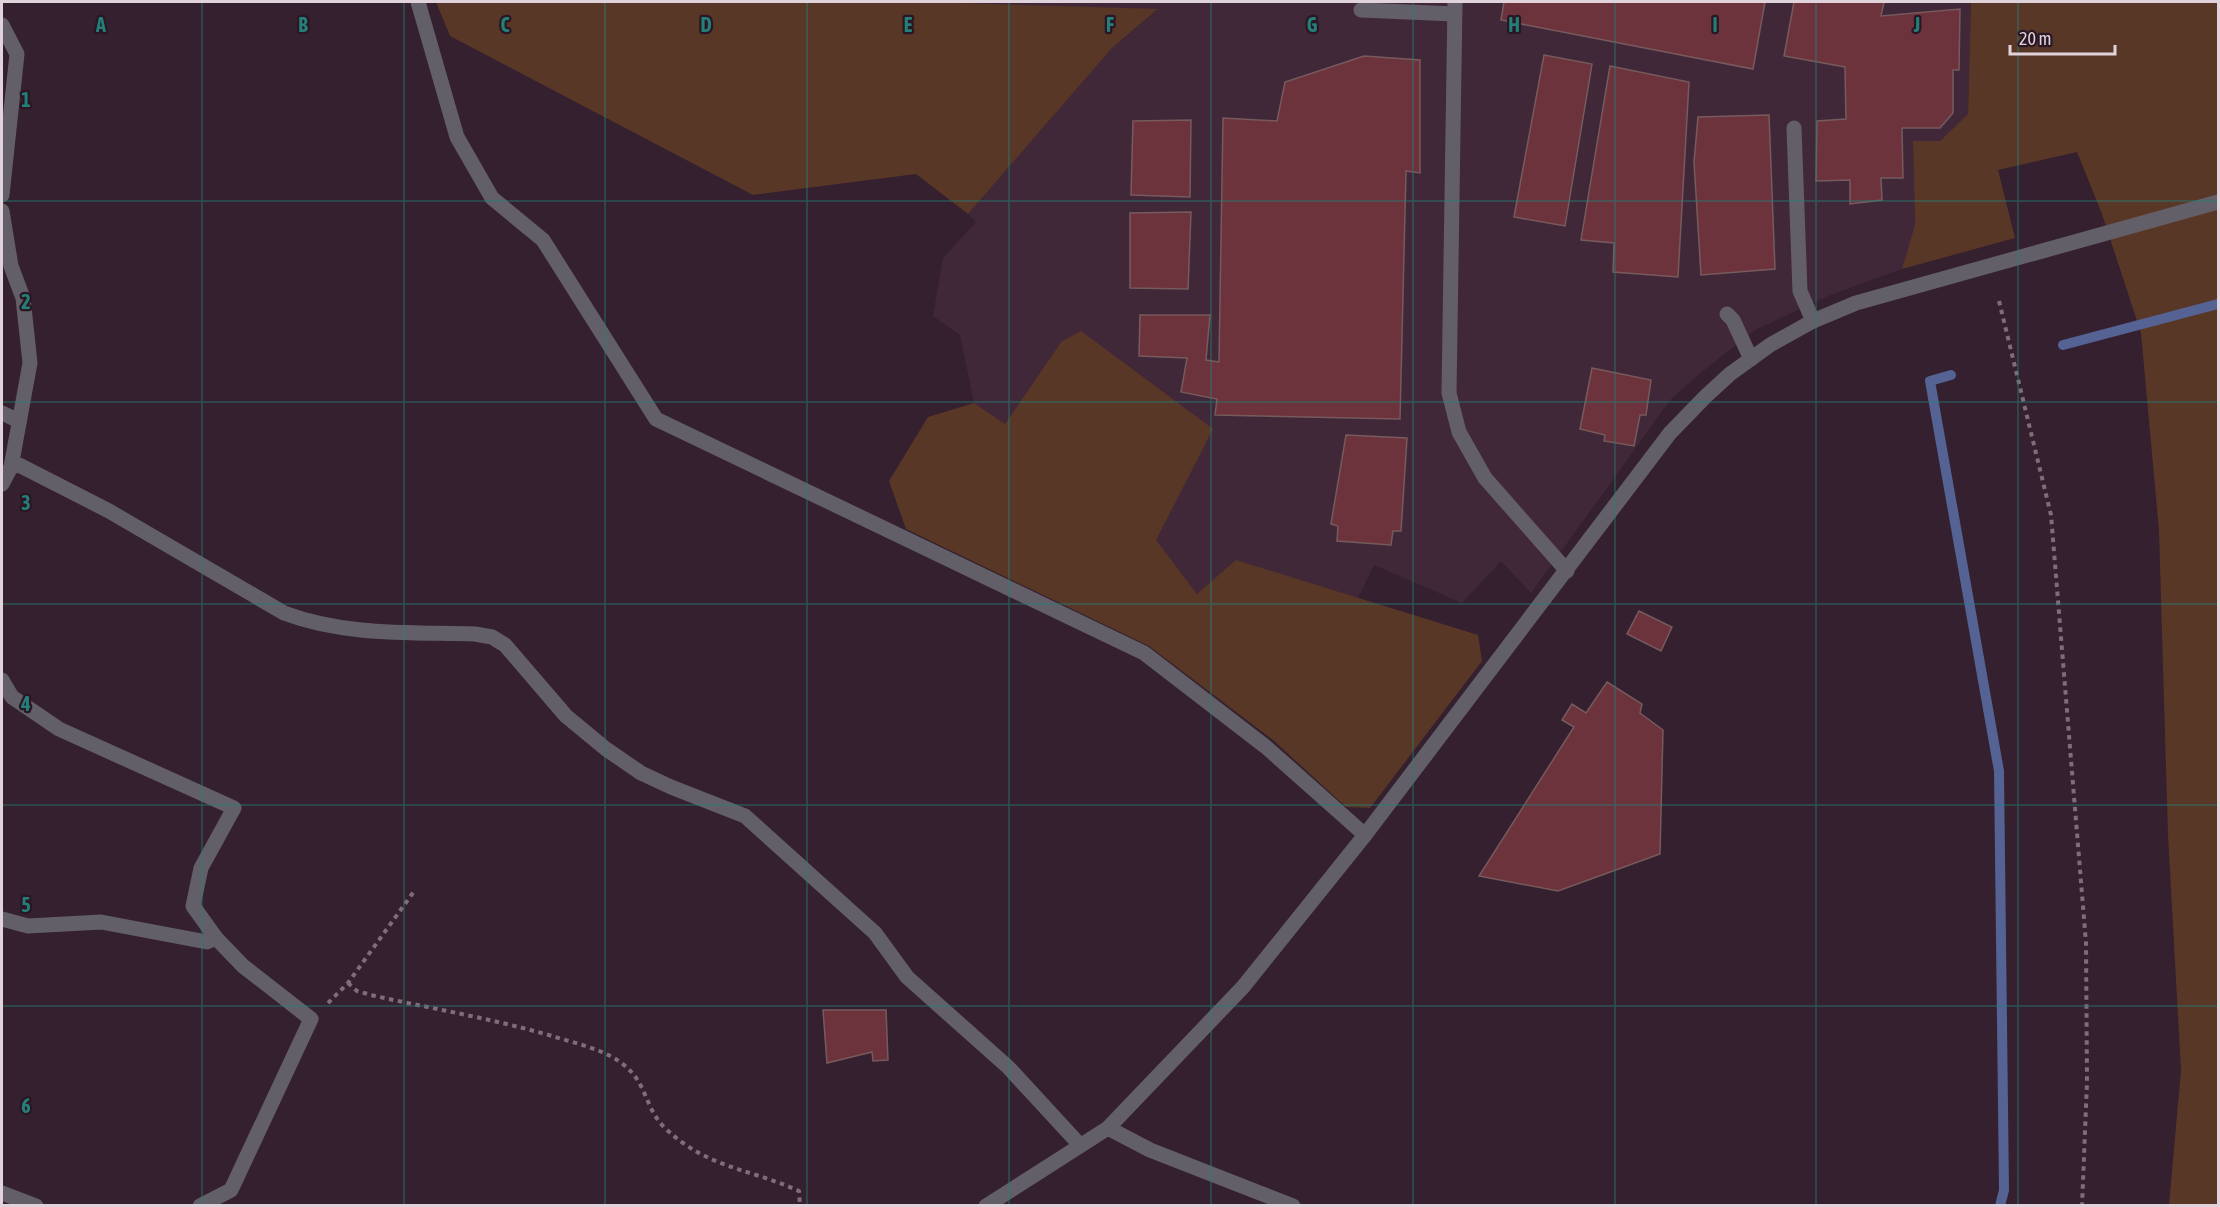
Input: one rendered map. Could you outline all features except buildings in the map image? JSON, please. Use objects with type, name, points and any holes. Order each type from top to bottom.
[{"type":"street","points":[[418,2],[457,137],[492,198],[543,240],[656,419],[1144,653],[1266,747],[1365,835]]},
{"type":"street","points":[[1361,10],[1455,8],[1449,393],[1459,432],[1485,478],[1567,571]]},
{"type":"street","points":[[2,25],[17,54],[2,195]]},
{"type":"street","points":[[1794,128],[1800,291],[1813,321]]},
{"type":"street","points":[[986,1206],[1079,1144],[1108,1128],[1243,987],[1365,835],[1670,433],[1706,396],[1751,359],[1813,321],[1864,300],[2218,202]]},
{"type":"street","points":[[2,211],[11,266],[23,298],[30,363],[10,467],[2,484]]},
{"type":"street","points":[[1727,314],[1733,320],[1751,359]]},
{"type":"street","points":[[2,413],[19,421]]},
{"type":"street","points":[[10,467],[18,465],[109,511],[284,613],[306,621],[358,631],[475,634],[492,637],[505,645],[566,716],[606,749],[641,773],[671,788],[745,816],[875,933],[907,977],[1008,1067],[1079,1144]]},
{"type":"street","points":[[2,680],[12,696],[59,729],[234,808],[201,868],[193,906],[216,938],[243,966],[311,1018],[231,1190],[200,1206]]},
{"type":"street","points":[[2,919],[28,926],[101,922],[207,942],[216,938]]},
{"type":"street","points":[[1108,1128],[1150,1150],[1293,1206]]},
{"type":"street","points":[[2,1193],[36,1206]]},
{"type":"path","points":[[1999,301],[2051,515],[2086,943],[2086,1082],[2082,1206]]},
{"type":"path","points":[[311,1018],[348,983],[415,890]]},
{"type":"path","points":[[348,983],[357,991],[522,1028],[612,1057],[636,1074],[663,1126],[686,1146],[717,1164],[799,1191],[800,1206]]},
{"type":"shaded area","points":[[436,2],[927,2],[1158,9],[1112,48],[968,214],[916,174],[753,195],[450,36]]},
{"type":"shaded area","points":[[927,2],[1971,2],[1968,114],[1940,141],[1913,142],[1915,225],[1902,269],[1828,296],[1755,330],[1703,371],[1671,399],[1531,593],[1501,561],[1462,603],[1374,565],[1358,598],[1236,561],[1197,594],[1155,540],[1061,342],[1005,424],[974,403],[960,335],[933,316],[943,258],[976,222],[968,214],[1112,48],[1158,10]]},
{"type":"shaded area","points":[[1971,2],[2218,2],[2218,1205],[2169,1205],[2181,1070],[2168,835],[2159,530],[2141,333],[2102,214],[2077,152],[1998,170],[2015,238],[1902,269],[1915,225],[1913,141],[1940,141],[1968,114]]},
{"type":"shaded area","points":[[1081,331],[1213,429],[1156,540],[1197,594],[1236,560],[1478,635],[1482,661],[1370,808],[1346,807],[1273,740],[1149,646],[906,529],[889,481],[928,417],[974,403],[1005,424],[1061,342]]},
{"type":"waterway","points":[[2063,345],[2218,304]]},
{"type":"waterway","points":[[1951,375],[1930,381],[1999,771],[2004,1190],[2000,1206]]}]
